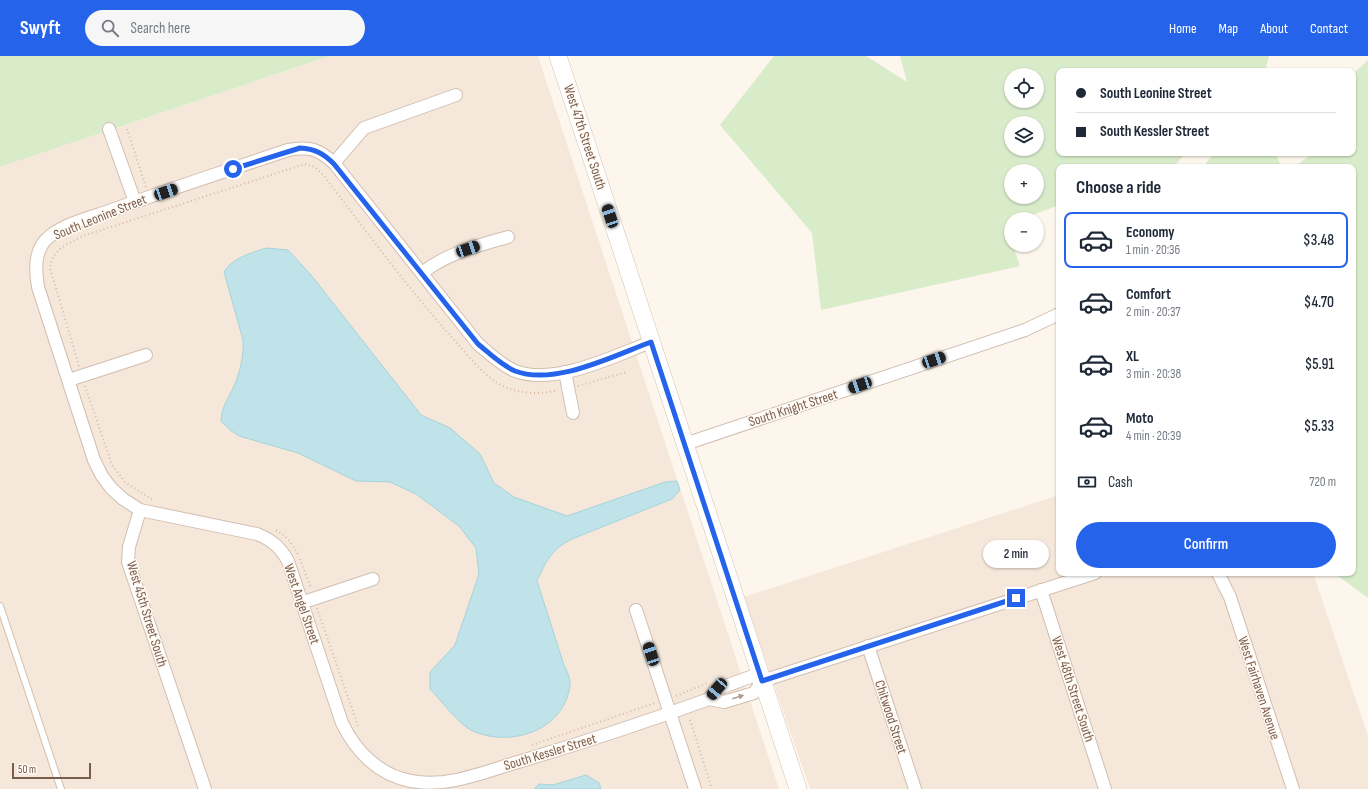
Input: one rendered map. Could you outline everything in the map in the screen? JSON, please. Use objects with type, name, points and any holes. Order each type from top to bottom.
[{"type":"street","name":"West 47th Street South","points":[[558,56],[798,789]]},
{"type":"street","points":[[334,164],[364,128],[456,95]]},
{"type":"street","points":[[109,129],[135,202]]},
{"type":"street","name":"South Leonine Street","points":[[69,380],[38,287],[36,269],[40,247],[49,236],[57,231],[149,197],[300,148],[322,152],[334,164],[478,344],[503,364],[515,371],[533,374],[565,372],[651,342]]},
{"type":"street","points":[[422,273],[434,264],[453,254],[508,236]]},
{"type":"street","name":"South Knight Street","points":[[685,444],[1025,330],[1056,315]]},
{"type":"street","points":[[140,510],[123,499],[111,488],[102,476],[94,460],[69,380],[146,355]]},
{"type":"street","points":[[565,372],[573,413]]},
{"type":"street","name":"West Angel Street","points":[[140,510],[268,538],[276,544],[285,556],[342,723],[349,738],[360,752],[397,783]]},
{"type":"street","name":"West 45th Street South","points":[[140,510],[132,536],[128,562],[205,789]]},
{"type":"street","name":"South Kessler Street","points":[[397,783],[426,783],[456,780],[587,741],[709,699],[717,689],[753,676],[762,681],[1085,576]]},
{"type":"street","name":"West Fairhaven Avenue","points":[[1220,576],[1226,586],[1293,789]]},
{"type":"street","points":[[301,603],[373,579]]},
{"type":"street","name":"West 48th Street South","points":[[1041,590],[1105,789]]},
{"type":"street","points":[[636,610],[695,789]]},
{"type":"street","name":"Chitwood Street","points":[[868,646],[915,789]]},
{"type":"lane","points":[[0,606],[61,789]]},
{"type":"path","points":[[127,129],[154,213]]},
{"type":"path","points":[[160,502],[152,500],[125,482],[112,465],[82,376],[52,279],[50,268],[51,258],[59,249],[83,236],[290,168],[305,164],[314,167],[324,176],[433,316],[485,374],[500,385],[520,392],[549,392],[628,372]]},
{"type":"path","points":[[272,528],[284,535],[293,544],[314,598],[354,718],[360,730]]},
{"type":"path","points":[[530,746],[666,700],[708,683]]},
{"type":"path","points":[[690,720],[712,789]]},
{"type":"shaded area","points":[[330,56],[538,56],[779,789],[0,789],[0,167]]},
{"type":"shaded area","points":[[1056,496],[1056,576],[1314,576],[1368,736],[1368,789],[810,789],[744,597]]},
{"type":"green space","points":[[0,56],[330,56],[0,167]]},
{"type":"green space","points":[[774,56],[866,56],[907,82],[900,56],[1269,56],[1266,68],[1056,68],[1056,156],[1183,156],[1176,164],[1056,164],[1056,206],[1040,212],[1004,212],[1004,252],[1015,252],[1020,266],[821,310],[812,233],[720,125]]},
{"type":"green space","points":[[1368,60],[1368,598],[1338,576],[1356,576],[1356,164],[1298,164],[1309,156],[1356,156],[1356,71]]},
{"type":"green space","points":[[1212,156],[1277,156],[1280,164],[1205,164]]},
{"type":"water","points":[[266,248],[288,250],[311,275],[421,415],[450,428],[480,454],[494,483],[514,497],[567,516],[665,482],[677,481],[680,490],[672,499],[572,539],[559,547],[550,556],[543,567],[537,581],[570,682],[566,701],[558,714],[547,724],[534,731],[519,736],[488,736],[468,728],[450,712],[430,689],[430,672],[455,645],[479,574],[476,548],[459,526],[416,494],[390,482],[356,481],[298,453],[239,436],[221,421],[224,407],[238,375],[243,346],[243,340],[224,272],[227,267],[237,260],[248,254]]},
{"type":"water","points":[[586,775],[599,783],[601,789],[534,789],[539,784],[553,785]]},
{"type":"route","points":[[233,169],[288,150],[300,148],[322,152],[334,164],[478,344],[489,354],[515,371],[545,375],[565,372],[651,342],[762,681],[1016,598]]}]
